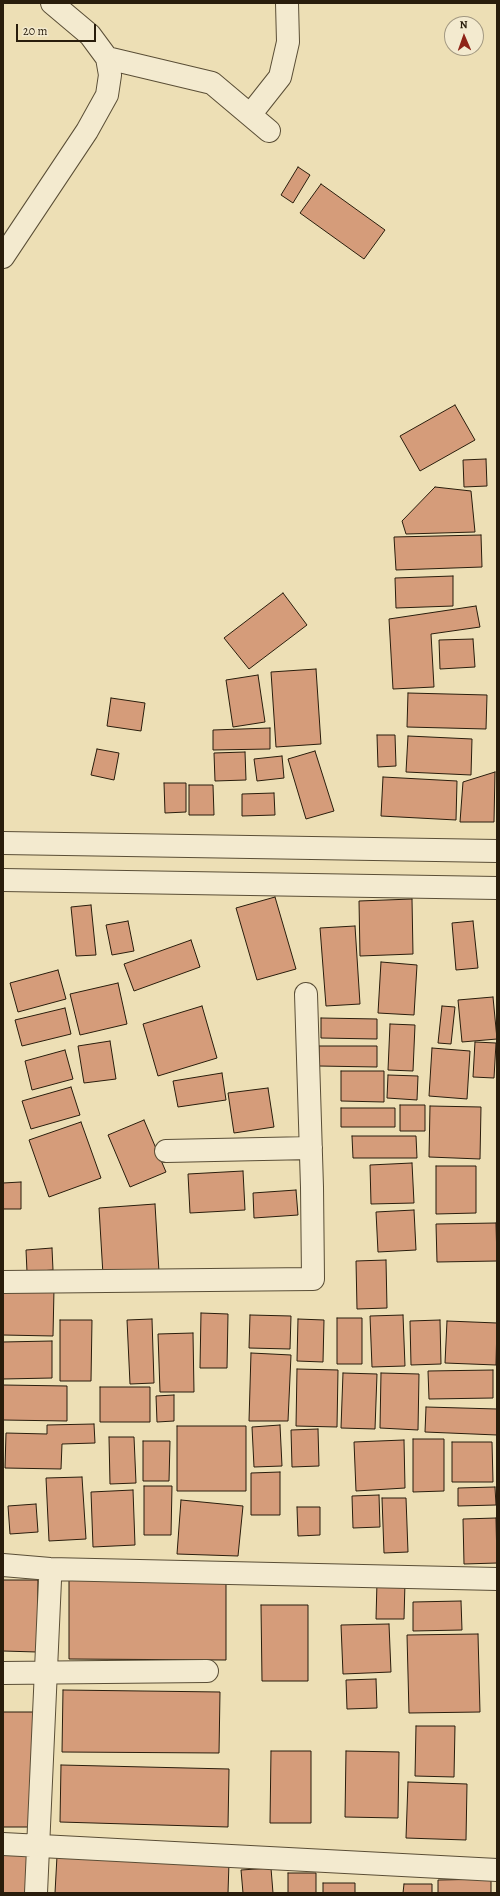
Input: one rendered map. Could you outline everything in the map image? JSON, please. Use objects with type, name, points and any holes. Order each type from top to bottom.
[{"type":"street","points":[[3,257],[87,131],[107,95],[110,75],[107,58],[90,35],[52,3]]},
{"type":"street","points":[[250,115],[280,77],[288,42],[287,3]]},
{"type":"street","points":[[107,58],[212,83],[269,131]]},
{"type":"street","points":[[3,843],[497,851]]},
{"type":"street","points":[[3,880],[497,888]]},
{"type":"street","points":[[3,1282],[313,1279],[311,1148],[306,994]]},
{"type":"street","points":[[166,1150],[311,1148]]},
{"type":"street","points":[[3,1565],[50,1568],[497,1579]]},
{"type":"street","points":[[36,1893],[50,1580]]},
{"type":"street","points":[[3,1673],[207,1671]]},
{"type":"street","points":[[3,1844],[497,1870]]},
{"type":"building","points":[[298,167],[310,175],[293,203],[281,195]]},
{"type":"building","points":[[321,184],[385,230],[364,259],[300,213]]},
{"type":"building","points":[[455,405],[475,440],[420,471],[400,436]]},
{"type":"building","points":[[486,459],[487,486],[464,487],[463,460]]},
{"type":"building","points":[[435,487],[471,491],[475,532],[406,534],[402,521]]},
{"type":"building","points":[[481,535],[482,567],[396,570],[394,537]]},
{"type":"building","points":[[453,576],[453,606],[396,608],[395,578]]},
{"type":"building","points":[[283,593],[307,625],[249,669],[224,638]]},
{"type":"building","points":[[476,606],[480,627],[431,634],[434,687],[393,689],[389,619]]},
{"type":"building","points":[[473,639],[475,667],[440,669],[439,640]]},
{"type":"building","points":[[316,669],[321,744],[276,747],[271,672]]},
{"type":"building","points":[[258,675],[265,722],[233,727],[226,680]]},
{"type":"building","points":[[408,693],[487,695],[486,729],[407,727]]},
{"type":"building","points":[[111,698],[145,703],[141,731],[107,726]]},
{"type":"building","points":[[270,728],[270,749],[213,750],[213,730]]},
{"type":"building","points":[[377,735],[395,735],[396,766],[378,767]]},
{"type":"building","points":[[408,736],[472,739],[471,775],[406,772]]},
{"type":"building","points":[[97,749],[119,753],[114,780],[91,775]]},
{"type":"building","points":[[315,751],[334,811],[306,819],[288,759]]},
{"type":"building","points":[[245,752],[246,780],[215,781],[214,753]]},
{"type":"building","points":[[282,756],[284,778],[257,781],[254,759]]},
{"type":"building","points":[[495,772],[494,822],[460,822],[463,782]]},
{"type":"building","points":[[383,777],[457,781],[456,820],[381,816]]},
{"type":"building","points":[[164,783],[186,783],[186,812],[165,813]]},
{"type":"building","points":[[189,785],[213,785],[214,815],[189,815]]},
{"type":"building","points":[[274,793],[275,815],[242,816],[242,794]]},
{"type":"building","points":[[275,897],[296,969],[257,980],[236,908]]},
{"type":"building","points":[[412,899],[413,954],[360,956],[359,901]]},
{"type":"building","points":[[91,905],[96,955],[76,956],[71,907]]},
{"type":"building","points":[[128,921],[134,951],[112,955],[106,925]]},
{"type":"building","points":[[473,921],[478,968],[456,970],[452,923]]},
{"type":"building","points":[[355,926],[360,1004],[326,1006],[320,928]]},
{"type":"building","points":[[191,940],[200,967],[134,991],[124,964]]},
{"type":"building","points":[[381,962],[417,965],[414,1015],[378,1013]]},
{"type":"building","points":[[58,970],[66,999],[18,1012],[10,983]]},
{"type":"building","points":[[118,983],[127,1024],[80,1035],[70,994]]},
{"type":"building","points":[[493,997],[497,1039],[462,1042],[458,1000]]},
{"type":"building","points":[[202,1006],[217,1058],[158,1076],[143,1024]]},
{"type":"building","points":[[442,1006],[455,1007],[451,1044],[438,1043]]},
{"type":"building","points":[[65,1008],[71,1034],[22,1046],[15,1020]]},
{"type":"building","points":[[321,1018],[377,1019],[377,1039],[321,1038]]},
{"type":"building","points":[[390,1024],[415,1025],[413,1071],[388,1070]]},
{"type":"building","points":[[110,1041],[116,1079],[84,1083],[78,1046]]},
{"type":"building","points":[[475,1042],[496,1043],[494,1078],[473,1077]]},
{"type":"building","points":[[319,1046],[377,1046],[377,1067],[319,1066]]},
{"type":"building","points":[[432,1048],[470,1051],[467,1099],[429,1096]]},
{"type":"building","points":[[65,1050],[73,1079],[32,1090],[25,1061]]},
{"type":"building","points":[[341,1071],[384,1071],[384,1102],[341,1101]]},
{"type":"building","points":[[222,1073],[226,1100],[178,1107],[173,1081]]},
{"type":"building","points":[[388,1075],[418,1076],[417,1100],[387,1098]]},
{"type":"building","points":[[71,1087],[80,1115],[31,1129],[22,1101]]},
{"type":"building","points":[[268,1088],[274,1127],[234,1133],[228,1093]]},
{"type":"building","points":[[400,1105],[425,1105],[425,1131],[400,1131]]},
{"type":"building","points":[[430,1106],[481,1107],[480,1159],[429,1157]]},
{"type":"building","points":[[341,1108],[395,1108],[395,1127],[341,1127]]},
{"type":"building","points":[[144,1120],[166,1172],[130,1187],[108,1135]]},
{"type":"building","points":[[81,1122],[101,1178],[49,1197],[29,1140]]},
{"type":"building","points":[[352,1136],[416,1136],[417,1158],[353,1158]]},
{"type":"building","points":[[412,1163],[414,1203],[371,1204],[370,1165]]},
{"type":"building","points":[[436,1166],[476,1166],[476,1213],[436,1214]]},
{"type":"building","points":[[243,1171],[245,1210],[190,1213],[188,1174]]},
{"type":"building","points":[[21,1182],[21,1209],[3,1209],[3,1183]]},
{"type":"building","points":[[296,1190],[298,1215],[254,1218],[253,1193]]},
{"type":"building","points":[[155,1204],[159,1272],[103,1275],[99,1208]]},
{"type":"building","points":[[414,1210],[416,1250],[378,1252],[376,1212]]},
{"type":"building","points":[[496,1223],[497,1261],[437,1262],[436,1224]]},
{"type":"building","points":[[52,1248],[53,1270],[27,1272],[26,1250]]},
{"type":"building","points":[[386,1260],[387,1308],[357,1309],[356,1261]]},
{"type":"building","points":[[3,1288],[54,1289],[53,1336],[3,1335]]},
{"type":"building","points":[[201,1313],[228,1314],[227,1368],[200,1368]]},
{"type":"building","points":[[250,1315],[291,1316],[290,1349],[249,1348]]},
{"type":"building","points":[[403,1315],[405,1366],[372,1367],[370,1316]]},
{"type":"building","points":[[337,1318],[362,1318],[362,1364],[337,1364]]},
{"type":"building","points":[[152,1319],[154,1383],[130,1384],[127,1320]]},
{"type":"building","points":[[298,1319],[324,1320],[323,1362],[297,1361]]},
{"type":"building","points":[[60,1320],[92,1320],[91,1381],[60,1381]]},
{"type":"building","points":[[440,1320],[441,1364],[411,1365],[410,1321]]},
{"type":"building","points":[[447,1321],[497,1323],[496,1365],[445,1363]]},
{"type":"building","points":[[193,1333],[194,1392],[160,1392],[158,1334]]},
{"type":"building","points":[[52,1341],[52,1378],[3,1379],[3,1342]]},
{"type":"building","points":[[251,1353],[291,1355],[288,1421],[249,1421]]},
{"type":"building","points":[[297,1369],[338,1370],[337,1427],[296,1426]]},
{"type":"building","points":[[493,1370],[493,1398],[429,1399],[428,1371]]},
{"type":"building","points":[[343,1373],[377,1374],[375,1429],[341,1428]]},
{"type":"building","points":[[381,1373],[419,1374],[418,1430],[380,1428]]},
{"type":"building","points":[[3,1385],[67,1386],[67,1421],[3,1420]]},
{"type":"building","points":[[100,1387],[150,1387],[150,1422],[100,1422]]},
{"type":"building","points":[[174,1395],[174,1421],[157,1422],[156,1396]]},
{"type":"building","points":[[426,1407],[497,1409],[497,1435],[425,1432]]},
{"type":"building","points":[[94,1424],[95,1443],[62,1444],[61,1469],[5,1468],[6,1433],[47,1434],[47,1425]]},
{"type":"building","points":[[280,1425],[282,1466],[254,1467],[252,1427]]},
{"type":"building","points":[[177,1426],[246,1426],[246,1491],[177,1491]]},
{"type":"building","points":[[318,1429],[319,1466],[292,1467],[291,1430]]},
{"type":"building","points":[[109,1437],[134,1437],[136,1483],[110,1484]]},
{"type":"building","points":[[413,1439],[444,1439],[444,1491],[413,1492]]},
{"type":"building","points":[[404,1440],[405,1488],[356,1491],[354,1442]]},
{"type":"building","points":[[143,1441],[170,1441],[169,1481],[143,1481]]},
{"type":"building","points":[[452,1442],[492,1442],[493,1482],[452,1482]]},
{"type":"building","points":[[280,1472],[280,1515],[251,1515],[251,1473]]},
{"type":"building","points":[[82,1477],[86,1539],[49,1541],[46,1478]]},
{"type":"building","points":[[144,1486],[172,1486],[171,1535],[144,1535]]},
{"type":"building","points":[[495,1487],[496,1505],[458,1506],[458,1488]]},
{"type":"building","points":[[133,1490],[135,1545],[93,1547],[91,1492]]},
{"type":"building","points":[[379,1495],[380,1527],[353,1528],[352,1496]]},
{"type":"building","points":[[382,1498],[406,1498],[408,1552],[384,1553]]},
{"type":"building","points":[[181,1500],[243,1506],[238,1556],[177,1554]]},
{"type":"building","points":[[36,1504],[38,1532],[10,1534],[8,1506]]},
{"type":"building","points":[[297,1507],[320,1507],[320,1535],[298,1536]]},
{"type":"building","points":[[496,1518],[497,1563],[464,1564],[463,1519]]},
{"type":"building","points":[[3,1580],[38,1580],[37,1652],[3,1651]]},
{"type":"building","points":[[69,1580],[226,1581],[226,1660],[69,1659]]},
{"type":"building","points":[[377,1582],[405,1582],[404,1619],[376,1619]]},
{"type":"building","points":[[461,1601],[462,1630],[413,1631],[413,1602]]},
{"type":"building","points":[[261,1605],[308,1605],[308,1681],[262,1681]]},
{"type":"building","points":[[389,1624],[391,1672],[343,1674],[341,1625]]},
{"type":"building","points":[[478,1634],[480,1712],[409,1713],[407,1635]]},
{"type":"building","points":[[376,1679],[377,1708],[347,1709],[346,1680]]},
{"type":"building","points":[[63,1690],[220,1692],[219,1753],[62,1752]]},
{"type":"building","points":[[3,1712],[36,1712],[36,1827],[3,1827]]},
{"type":"building","points":[[416,1726],[455,1726],[454,1777],[415,1776]]},
{"type":"building","points":[[271,1751],[311,1751],[311,1823],[270,1823]]},
{"type":"building","points":[[346,1751],[399,1752],[398,1818],[345,1817]]},
{"type":"building","points":[[61,1765],[229,1769],[228,1827],[60,1822]]},
{"type":"building","points":[[408,1782],[467,1784],[466,1840],[406,1838]]},
{"type":"building","points":[[3,1846],[27,1846],[27,1893],[3,1893]]},
{"type":"building","points":[[57,1856],[229,1862],[228,1893],[55,1893]]},
{"type":"building","points":[[271,1868],[273,1893],[243,1893],[241,1870]]},
{"type":"building","points":[[288,1873],[316,1873],[316,1893],[288,1893]]},
{"type":"building","points":[[491,1879],[491,1893],[438,1893],[438,1880]]},
{"type":"building","points":[[323,1883],[355,1883],[355,1893],[323,1893]]},
{"type":"building","points":[[404,1884],[432,1884],[432,1893],[403,1893]]}]
